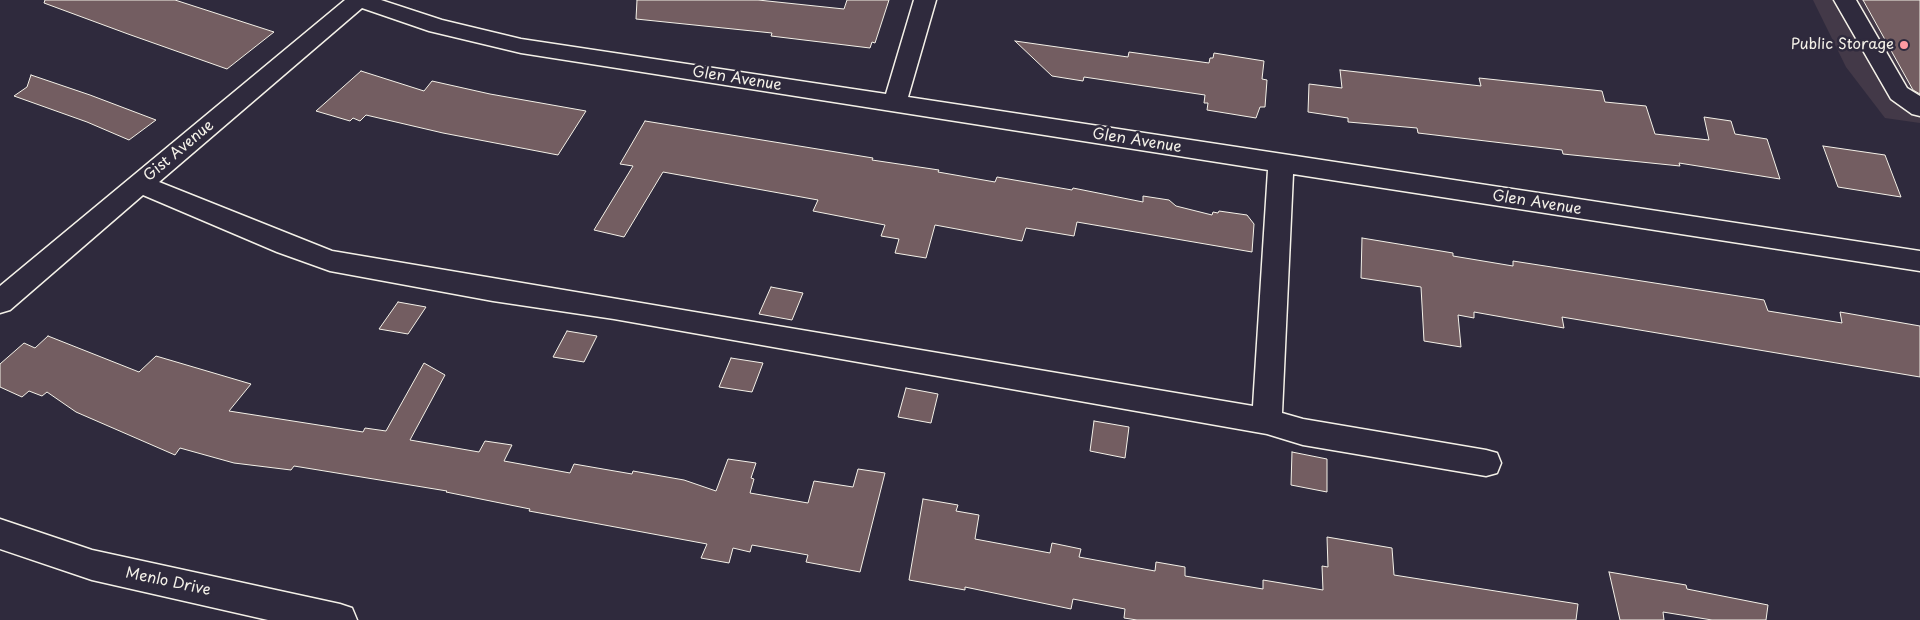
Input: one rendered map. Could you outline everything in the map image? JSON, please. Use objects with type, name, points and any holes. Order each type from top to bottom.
[{"type":"street","name":"Glen Avenue","points":[[358,0],[437,26],[521,46],[1920,261]]},
{"type":"street","name":"Gist Avenue","points":[[0,302],[358,0]]},
{"type":"street","points":[[895,102],[925,0]]},
{"type":"street","points":[[1844,0],[1899,93],[1920,108]]},
{"type":"street","points":[[1267,421],[1281,164]]},
{"type":"street","points":[[140,184],[286,245],[330,261],[1267,421],[1303,432],[1486,463]]},
{"type":"street","name":"Menlo Drive","points":[[0,534],[92,565],[340,620]]},
{"type":"shaded area","points":[[1813,0],[1920,0],[1920,123],[1885,118],[1846,67]]},
{"type":"building","points":[[45,0],[175,0],[274,32],[227,69],[44,3]]},
{"type":"building","points":[[637,0],[758,0],[844,9],[847,0],[889,0],[875,43],[872,42],[870,48],[771,36],[772,33],[636,19]]},
{"type":"building","name":"Public Storage","points":[[1863,0],[1920,0],[1920,94],[1913,90]]},
{"type":"building","points":[[1015,41],[1128,57],[1129,52],[1209,63],[1214,53],[1264,61],[1262,79],[1267,80],[1265,107],[1260,107],[1256,118],[1207,110],[1208,103],[1204,103],[1205,95],[1084,77],[1083,81],[1052,76]]},
{"type":"building","points":[[1340,70],[1481,86],[1479,78],[1602,91],[1605,102],[1646,106],[1655,134],[1709,140],[1704,117],[1731,121],[1735,134],[1767,139],[1780,179],[1679,163],[1680,166],[1563,154],[1562,150],[1418,133],[1417,128],[1348,122],[1348,118],[1308,112],[1309,84],[1342,88]]},
{"type":"building","points":[[361,71],[424,91],[432,81],[490,94],[586,111],[558,155],[443,133],[366,115],[360,121],[353,118],[350,121],[316,111]]},
{"type":"building","points":[[31,75],[156,120],[129,140],[87,122],[14,96],[27,87]]},
{"type":"building","points":[[645,121],[873,158],[872,160],[939,170],[938,172],[995,182],[997,177],[1072,190],[1073,188],[1143,202],[1143,196],[1169,200],[1176,206],[1212,215],[1213,212],[1218,213],[1219,211],[1247,215],[1254,224],[1252,252],[1077,222],[1074,236],[1026,228],[1022,241],[935,225],[926,258],[895,253],[899,239],[881,236],[885,225],[813,211],[818,200],[663,172],[624,237],[594,230],[633,166],[620,164]]},
{"type":"building","points":[[1823,146],[1885,155],[1901,197],[1838,187]]},
{"type":"building","points":[[1362,238],[1453,253],[1453,256],[1513,266],[1513,261],[1764,300],[1768,311],[1842,323],[1840,312],[1920,326],[1920,377],[1562,317],[1564,328],[1474,312],[1474,318],[1458,315],[1461,347],[1424,341],[1421,287],[1361,278]]},
{"type":"building","points":[[771,287],[803,293],[792,320],[759,314]]},
{"type":"building","points":[[398,302],[426,307],[408,334],[379,329]]},
{"type":"building","points":[[567,331],[597,336],[584,362],[553,357]]},
{"type":"building","points":[[48,336],[139,372],[156,356],[251,384],[229,411],[363,432],[365,428],[386,431],[424,363],[445,375],[410,440],[479,452],[485,441],[512,445],[504,461],[570,473],[574,464],[632,474],[633,471],[684,480],[716,491],[728,459],[756,463],[751,478],[754,479],[750,493],[808,503],[814,481],[853,487],[858,469],[885,473],[860,572],[806,562],[808,555],[752,545],[750,552],[733,548],[729,563],[701,558],[707,544],[529,511],[530,509],[447,491],[294,466],[291,470],[234,463],[180,448],[175,455],[76,412],[47,392],[42,396],[29,391],[22,397],[0,387],[0,364],[24,343],[35,348]]},
{"type":"building","points":[[731,358],[763,363],[752,392],[719,387]]},
{"type":"building","points":[[906,388],[938,394],[931,423],[898,417]]},
{"type":"building","points":[[1094,421],[1129,427],[1125,458],[1090,451]]},
{"type":"building","points":[[1292,452],[1327,459],[1327,492],[1291,485]]},
{"type":"building","points":[[923,499],[958,505],[956,511],[979,515],[975,539],[1050,553],[1052,543],[1081,549],[1079,557],[1155,571],[1156,562],[1185,567],[1185,576],[1263,589],[1263,580],[1323,590],[1322,566],[1328,567],[1327,537],[1392,548],[1394,575],[1578,604],[1576,620],[1137,620],[1124,618],[1125,609],[1073,599],[1071,609],[965,587],[965,590],[909,580]]},
{"type":"building","points":[[1609,572],[1686,585],[1687,589],[1768,605],[1766,620],[1712,620],[1663,612],[1664,620],[1620,620]]},
{"type":"place","name":"Public Storage","points":[[1904,45]]}]
